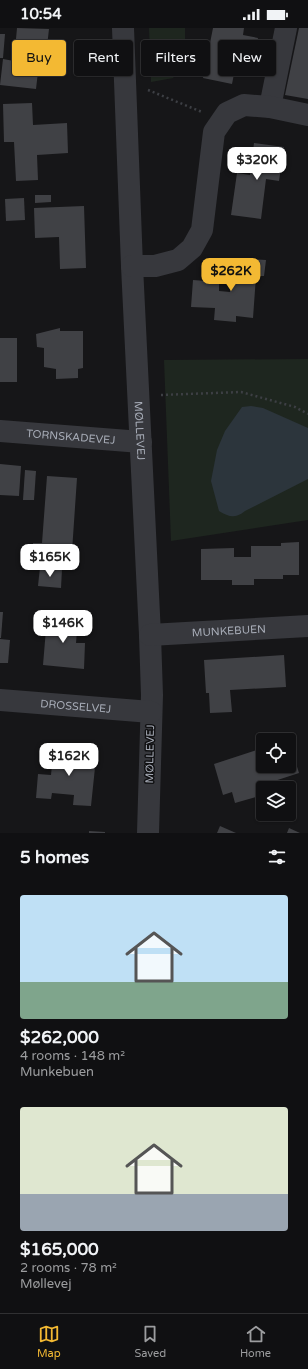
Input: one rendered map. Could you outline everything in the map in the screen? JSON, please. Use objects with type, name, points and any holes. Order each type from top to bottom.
[{"type":"street","name":"MØLLEVEJ","points":[[123,28],[132,266],[150,635],[151,712],[148,833]]},
{"type":"street","points":[[270,107],[286,28]]},
{"type":"street","points":[[132,266],[156,266],[178,260],[192,248],[202,230],[214,132],[227,114],[244,105],[270,107],[308,115]]},
{"type":"street","name":"TORNSKADEVEJ","points":[[0,431],[141,442]]},
{"type":"street","name":"MUNKEBUEN","points":[[150,635],[308,626]]},
{"type":"street","name":"DROSSELVEJ","points":[[0,700],[151,712]]},
{"type":"path","points":[[148,90],[222,120]]},
{"type":"path","points":[[161,395],[241,392],[295,407],[308,414]]},
{"type":"shaded area","points":[[149,28],[185,28],[185,40],[149,40]]},
{"type":"shaded area","points":[[151,76],[174,76],[173,78],[151,82]]},
{"type":"shaded area","points":[[308,359],[308,520],[171,541],[164,360]]},
{"type":"shaded area","points":[[251,406],[263,408],[308,428],[308,479],[238,515],[229,516],[219,511],[211,481],[217,450],[225,431],[242,407]]},
{"type":"building","points":[[17,28],[49,29],[48,40],[16,40]]},
{"type":"building","points":[[213,28],[244,28],[243,35],[258,38],[258,40],[218,40],[218,76],[234,76],[232,84],[203,78],[203,76],[210,76],[210,43]]},
{"type":"building","points":[[299,28],[308,28],[308,99],[285,95]]},
{"type":"building","points":[[0,34],[5,34],[3,58],[0,58]]},
{"type":"building","points":[[3,59],[12,61],[12,76],[38,76],[36,89],[0,85]]},
{"type":"building","points":[[32,103],[33,125],[67,123],[68,153],[37,155],[38,180],[16,181],[14,142],[4,142],[3,104]]},
{"type":"building","points":[[254,143],[284,147],[279,181],[266,179],[261,219],[231,215],[237,173],[250,175]]},
{"type":"building","points":[[35,195],[51,195],[51,202],[35,203]]},
{"type":"building","points":[[24,198],[25,220],[6,221],[5,199]]},
{"type":"building","points":[[84,206],[86,268],[60,269],[59,237],[35,238],[34,208]]},
{"type":"building","points":[[237,258],[266,260],[264,276],[256,276],[253,318],[236,316],[236,322],[214,320],[215,308],[191,307],[193,280],[219,282],[219,291],[230,292],[231,278],[236,279]]},
{"type":"building","points":[[60,328],[60,331],[83,331],[83,368],[78,369],[78,378],[56,379],[56,369],[44,367],[44,348],[37,347],[36,334]]},
{"type":"building","points":[[0,338],[17,338],[17,382],[0,382]]},
{"type":"building","points":[[0,464],[21,466],[19,496],[0,495]]},
{"type":"building","points":[[25,470],[36,471],[34,500],[23,500]]},
{"type":"building","points":[[47,476],[77,478],[71,566],[22,562],[22,558],[32,558],[33,543],[42,543]]},
{"type":"building","points":[[299,542],[299,575],[283,575],[283,579],[254,579],[254,585],[232,585],[232,580],[201,580],[201,549],[234,548],[234,557],[251,557],[251,546],[281,546],[281,543]]},
{"type":"building","points":[[40,567],[62,569],[61,588],[38,586]]},
{"type":"building","points":[[0,612],[3,612],[1,638],[0,638]]},
{"type":"building","points":[[47,617],[78,619],[76,643],[85,643],[84,669],[43,665]]},
{"type":"building","points":[[0,639],[10,640],[8,663],[0,663]]},
{"type":"building","points":[[284,655],[286,687],[230,690],[232,712],[210,713],[209,693],[206,693],[204,660]]},
{"type":"building","points":[[54,745],[76,747],[75,756],[96,758],[91,806],[73,805],[74,795],[52,793],[51,799],[36,798],[38,774],[51,775]]},
{"type":"building","points":[[256,750],[256,773],[296,773],[296,763],[299,773],[274,781],[256,781],[256,797],[235,803],[232,792],[223,795],[214,764]]},
{"type":"building","points":[[220,826],[236,833],[217,833]]},
{"type":"building","points":[[289,828],[300,833],[287,833]]},
{"type":"building","points":[[89,831],[105,832],[105,833],[89,833]]}]
